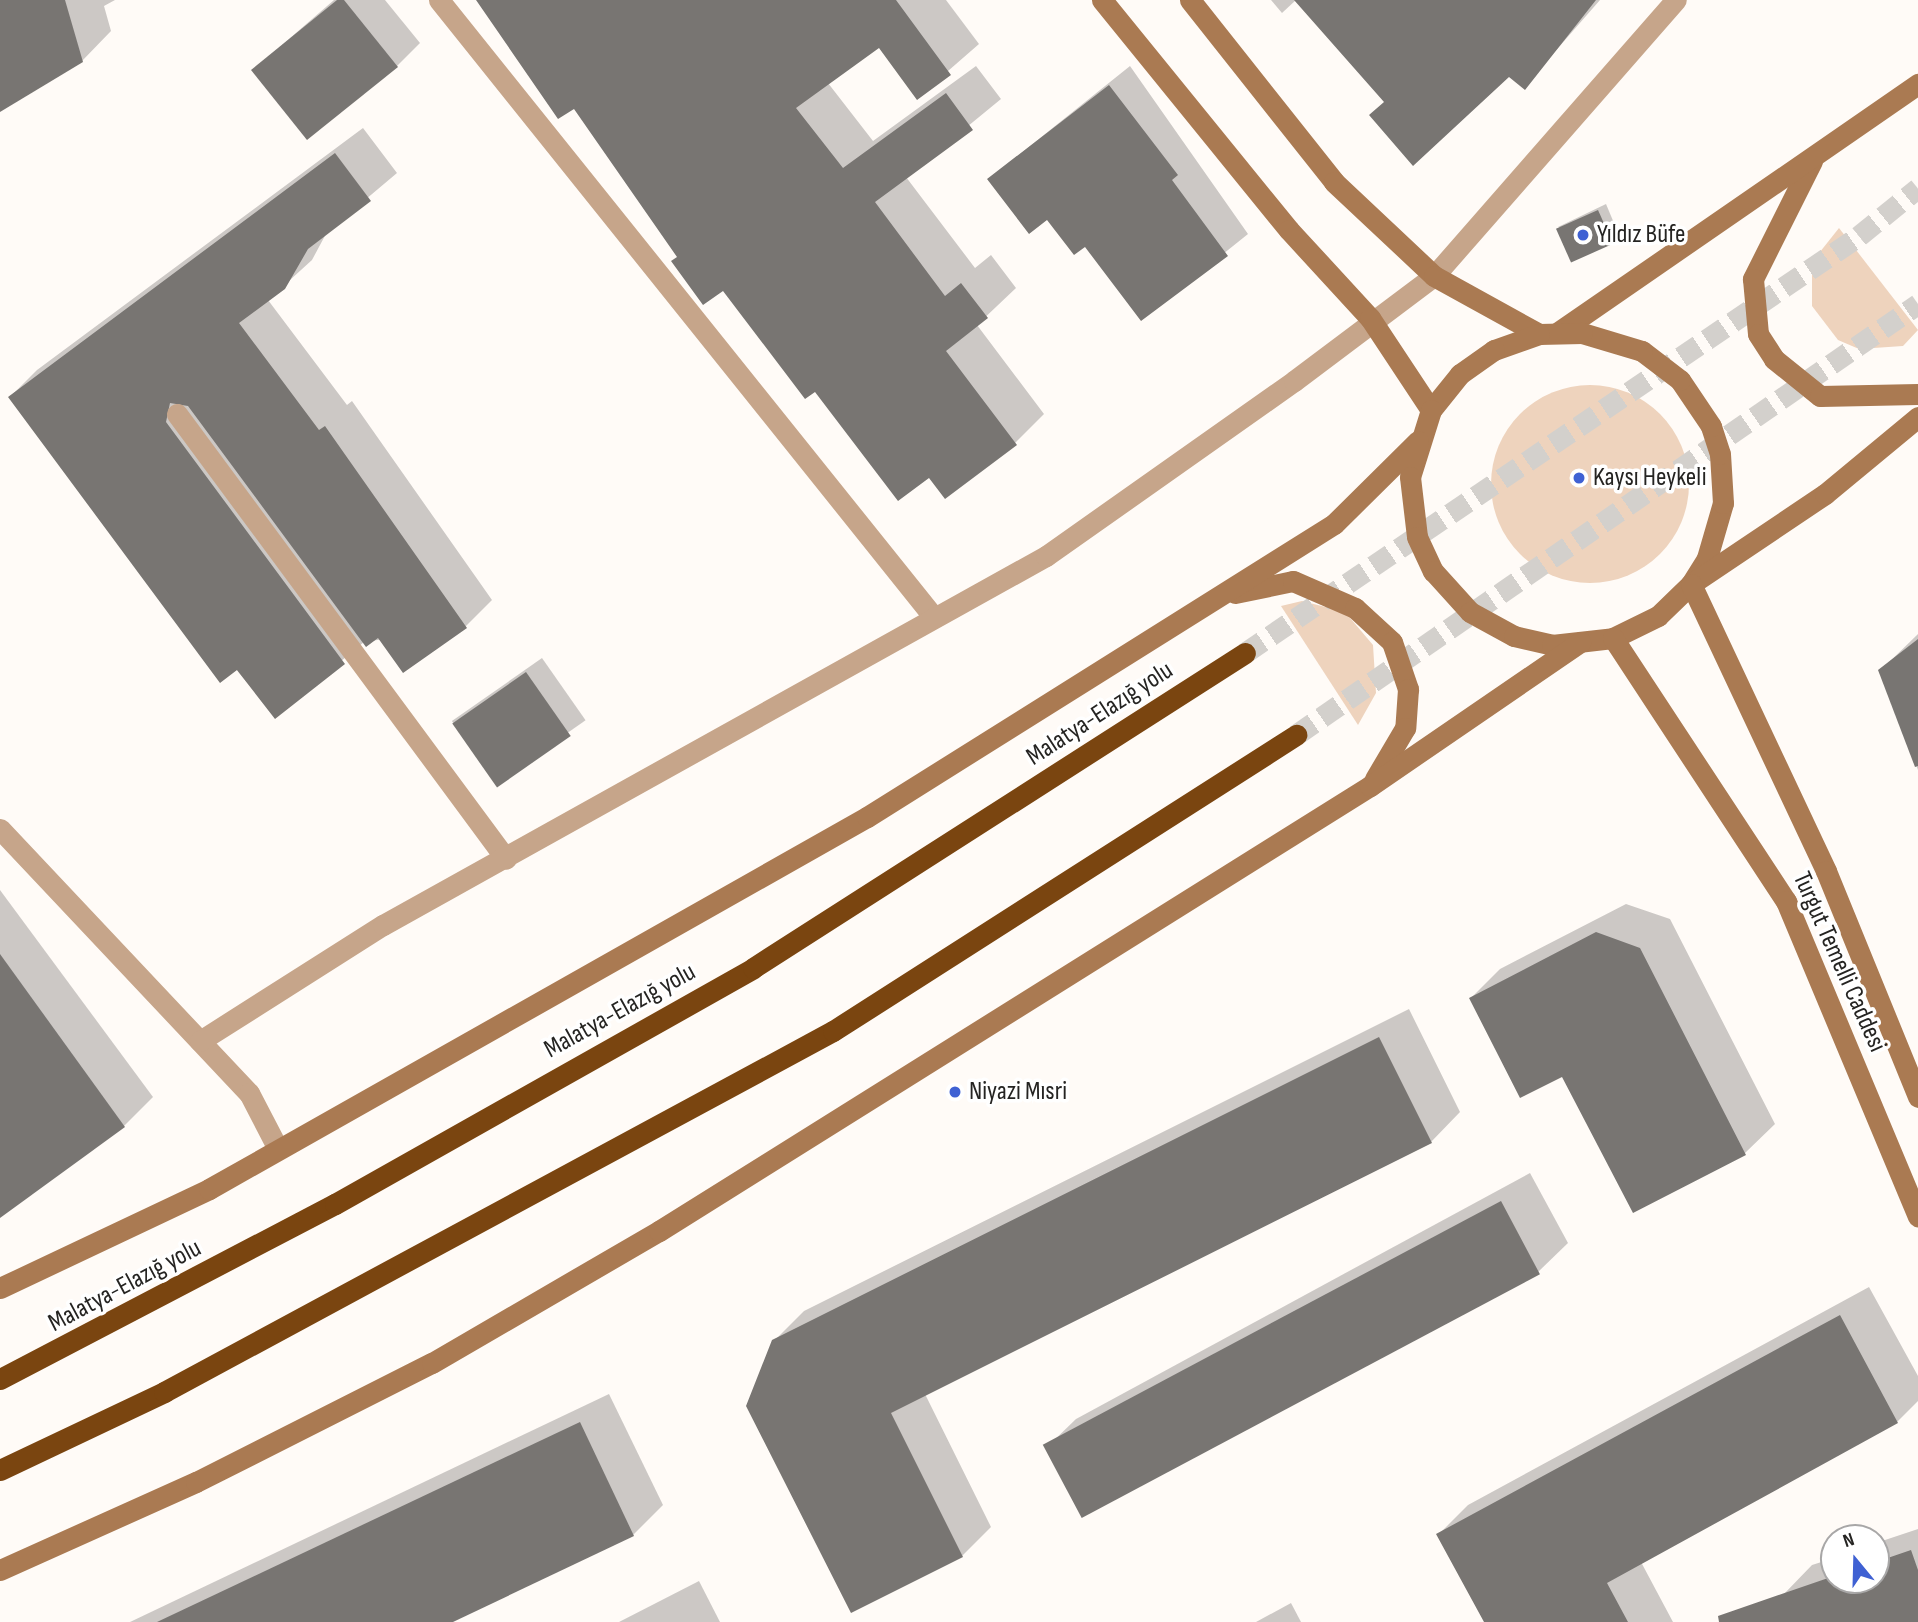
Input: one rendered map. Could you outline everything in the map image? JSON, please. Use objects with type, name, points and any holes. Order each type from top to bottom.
[{"type":"highway","name":"Malatya-Elazığ yolu","points":[[0,1379],[335,1204],[753,968],[1245,653]]},
{"type":"highway","points":[[0,1470],[164,1392],[833,1031],[1296,736]]},
{"type":"main road","points":[[1102,0],[1289,230],[1370,318],[1431,410]]},
{"type":"main road","points":[[1190,0],[1334,183],[1434,276],[1548,334]]},
{"type":"main road","points":[[1548,334],[1918,84]]},
{"type":"main road","points":[[1814,156],[1753,279],[1758,334],[1774,359],[1820,396],[1918,394]]},
{"type":"main road","points":[[1690,584],[1707,558],[1723,503],[1711,426],[1681,380],[1642,351],[1582,333],[1548,334],[1494,350],[1460,374],[1431,410],[1418,441],[1411,509],[1433,571],[1470,612],[1514,636],[1552,645],[1614,638],[1658,616],[1690,584],[1825,494],[1918,417]]},
{"type":"main road","points":[[0,1288],[209,1189],[867,817],[1335,523],[1418,441]]},
{"type":"main road","points":[[1222,596],[1293,581],[1354,608],[1392,642],[1408,689],[1405,728],[1370,786]]},
{"type":"main road","name":"Turgut Temelli Caddesi","points":[[1690,584],[1826,871],[1918,1097]]},
{"type":"main road","name":"Turgut Temelli Caddesi","points":[[1614,638],[1786,901],[1918,1217]]},
{"type":"main road","points":[[0,1570],[196,1482],[432,1363],[659,1231],[1370,786],[1580,642]]},
{"type":"street","points":[[439,0],[932,615]]},
{"type":"street","points":[[200,1041],[383,925],[506,859],[932,615],[1046,556],[1294,382],[1370,318],[1434,276],[1676,0]]},
{"type":"street","points":[[177,414],[506,859]]},
{"type":"street","points":[[0,829],[249,1093],[278,1149]]},
{"type":"shaded area","points":[[1839,228],[1918,330],[1903,346],[1859,349],[1838,340],[1812,306],[1812,262]]},
{"type":"shaded area","points":[[1590,385],[1628,392],[1645,401],[1660,414],[1673,429],[1682,446],[1689,484],[1682,522],[1673,539],[1660,554],[1645,567],[1628,576],[1590,583],[1552,576],[1535,567],[1520,554],[1507,539],[1498,522],[1491,484],[1498,446],[1507,429],[1520,414],[1535,401],[1552,392]]},
{"type":"shaded area","points":[[1302,601],[1345,612],[1373,645],[1376,693],[1358,725],[1281,606]]},
{"type":"building","points":[[0,0],[65,0],[83,62],[0,112]]},
{"type":"building","points":[[337,0],[344,0],[398,67],[307,140],[251,70]]},
{"type":"building","points":[[476,0],[896,0],[951,75],[917,100],[879,48],[796,108],[843,168],[946,93],[973,130],[875,202],[945,296],[961,283],[988,318],[946,351],[1017,445],[945,499],[929,478],[898,501],[815,392],[805,399],[723,291],[703,305],[671,261],[677,257],[574,109],[558,119]]},
{"type":"building","points":[[1294,0],[1596,0],[1525,90],[1509,77],[1413,166],[1369,115],[1384,102]]},
{"type":"building","points":[[1109,85],[1178,175],[1172,180],[1228,256],[1141,321],[1085,247],[1074,255],[1047,220],[1029,234],[987,179]]},
{"type":"building","points":[[335,153],[371,201],[308,249],[285,289],[239,323],[319,430],[325,426],[467,628],[403,673],[378,638],[366,647],[188,406],[170,403],[166,422],[345,664],[275,719],[237,670],[220,683],[8,397]]},
{"type":"building","points":[[1598,210],[1613,244],[1571,263],[1556,229]]},
{"type":"building","points":[[1918,639],[1918,766],[1915,767],[1878,670]]},
{"type":"building","points":[[526,672],[571,736],[497,788],[452,724]]},
{"type":"building","points":[[1596,932],[1640,948],[1746,1155],[1633,1213],[1562,1077],[1520,1098],[1469,998]]},
{"type":"building","points":[[0,954],[125,1127],[0,1218]]},
{"type":"building","points":[[1379,1037],[1432,1143],[891,1413],[963,1557],[851,1613],[746,1406],[772,1340]]},
{"type":"building","points":[[1501,1201],[1540,1274],[1082,1518],[1043,1445]]},
{"type":"building","points":[[1840,1315],[1898,1423],[1607,1583],[1628,1622],[1484,1622],[1436,1534]]},
{"type":"building","points":[[580,1422],[634,1536],[453,1622],[157,1622]]},
{"type":"building","points":[[1911,1550],[1918,1570],[1918,1622],[1719,1622],[1718,1616],[1820,1581],[1820,1594],[1890,1594],[1890,1557]]},
{"type":"tunnel","points":[[1245,653],[1859,236],[1918,188]]},
{"type":"tunnel","points":[[1296,735],[1918,304]]},
{"type":"place","name":"Yıldız Büfe","points":[[1583,235]]},
{"type":"place","name":"Kaysı Heykeli","points":[[1579,478]]},
{"type":"place","name":"Niyazi Mısri","points":[[955,1092]]}]
